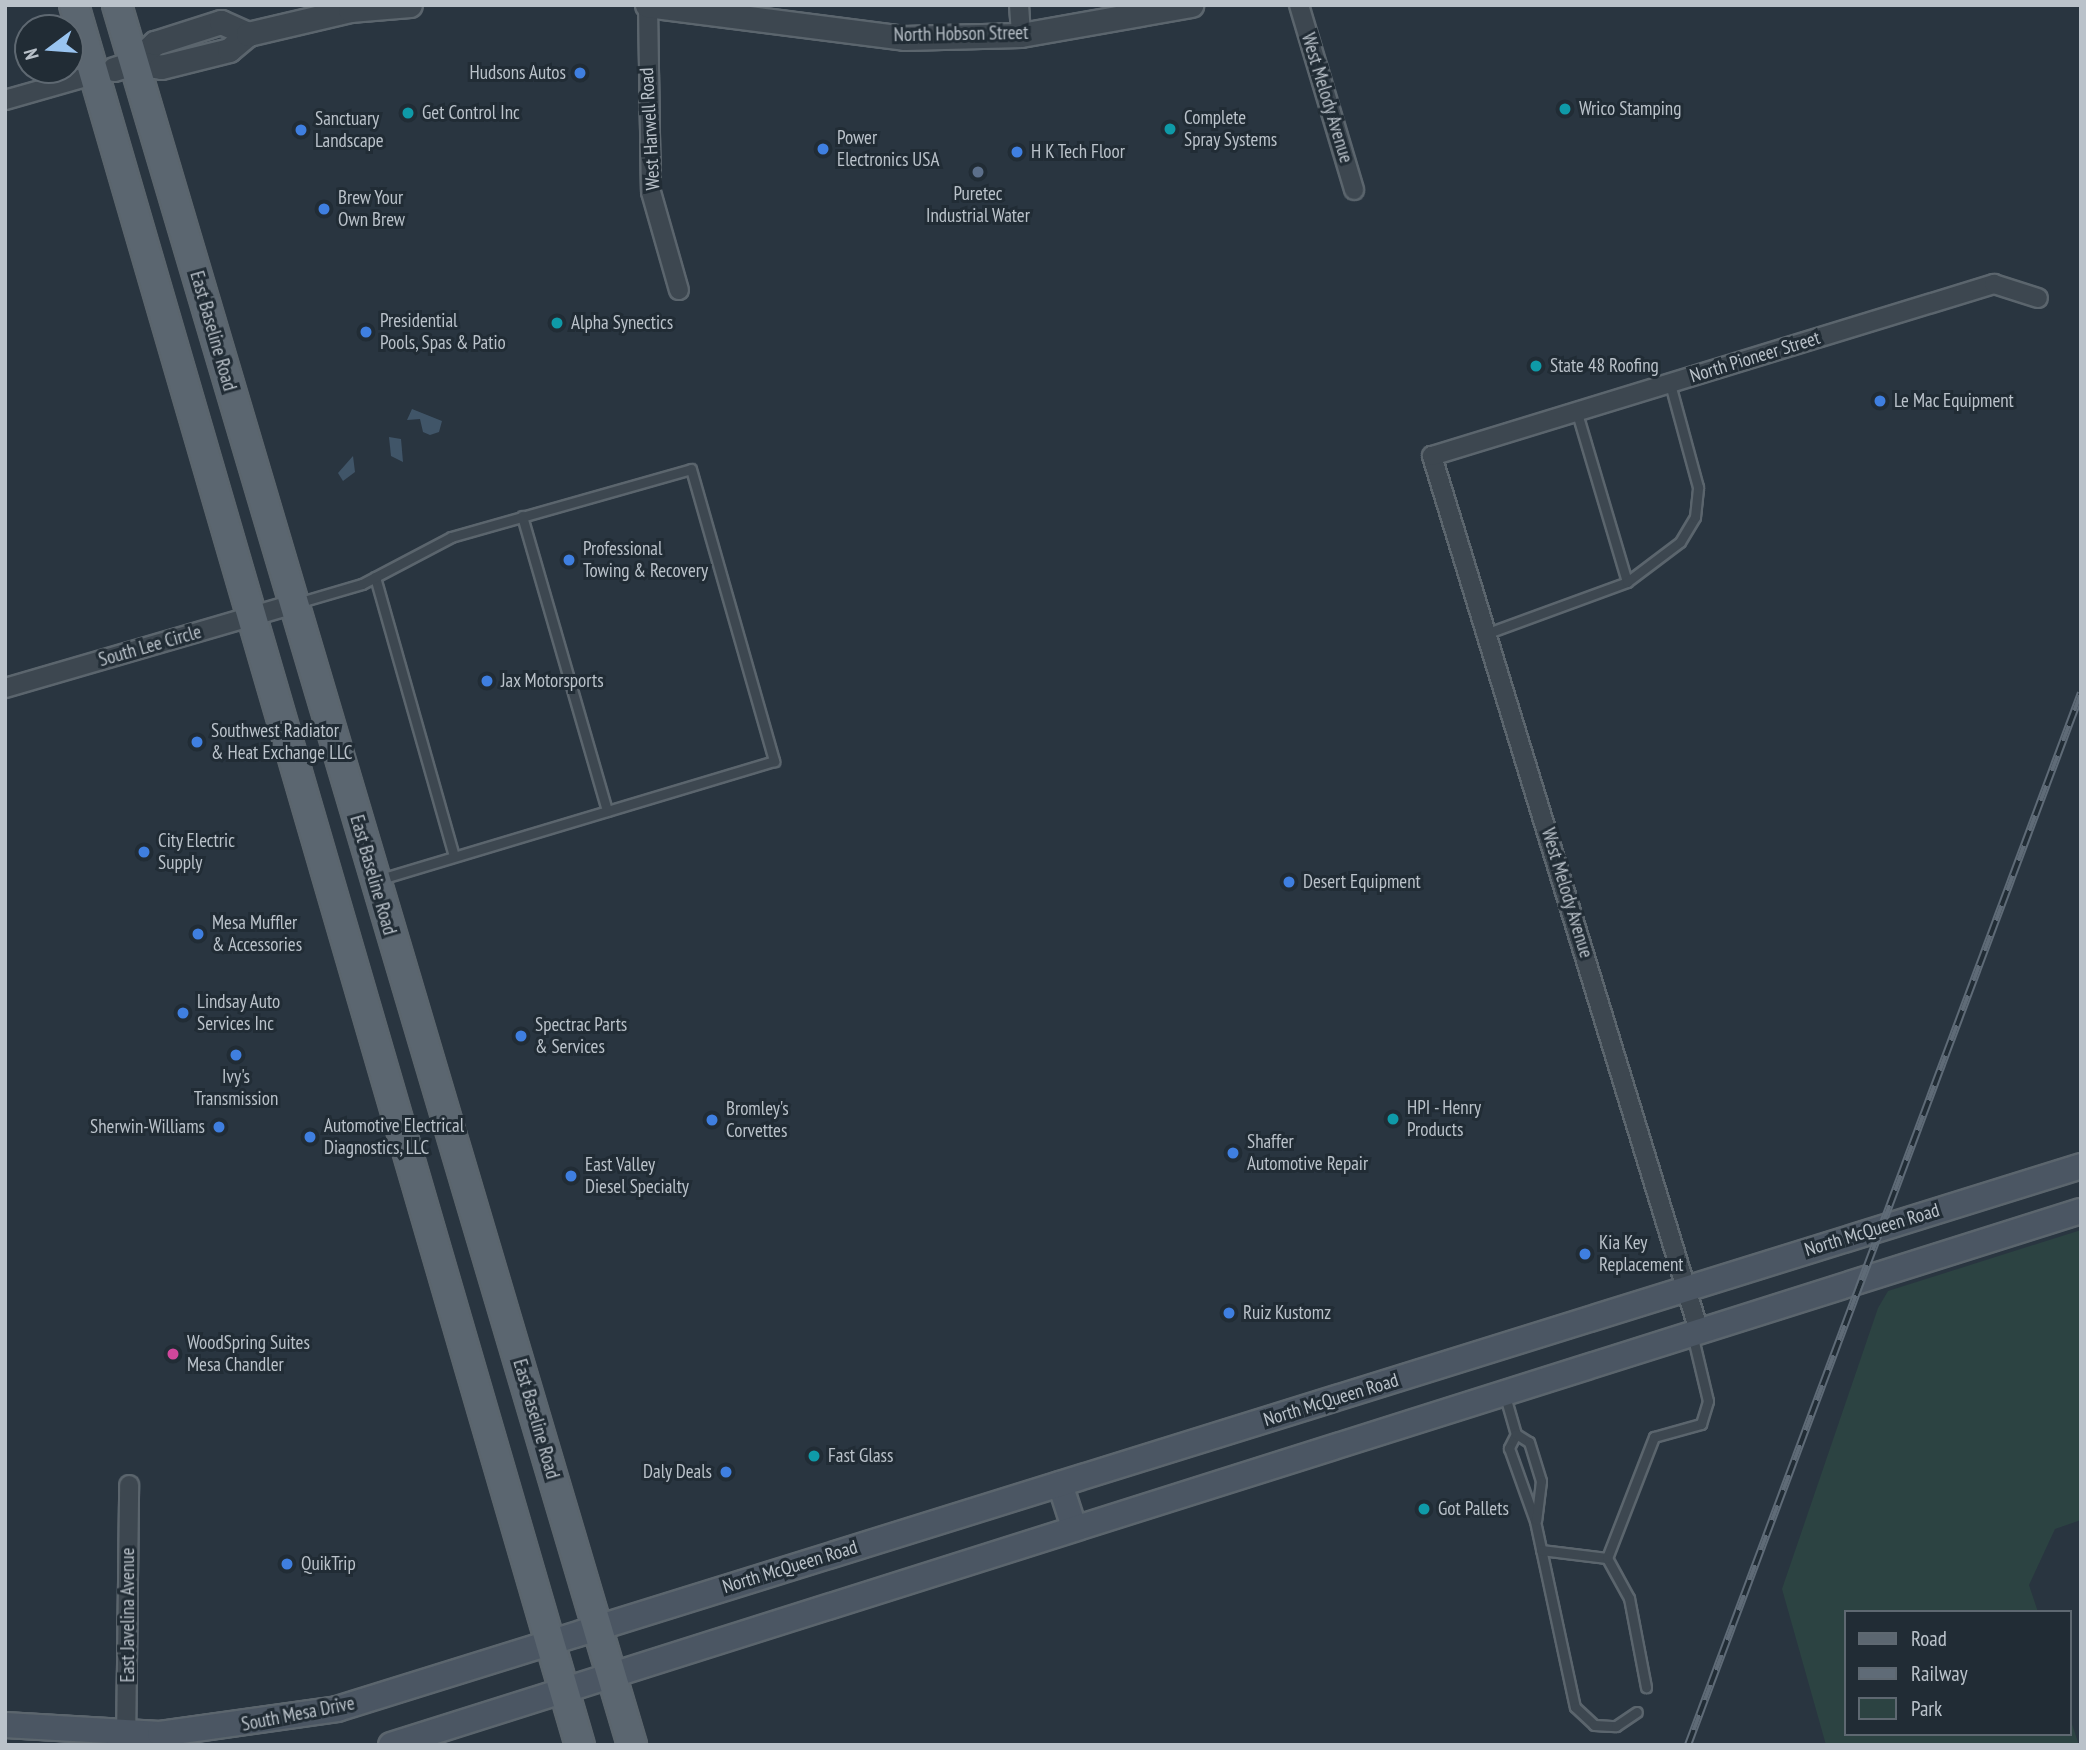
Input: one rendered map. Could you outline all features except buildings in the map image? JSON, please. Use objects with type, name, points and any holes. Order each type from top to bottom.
[{"type":"main road","name":"East Baseline Road","points":[[74,5],[114,69],[294,604],[375,881],[590,1629],[588,1683],[580,1745]]},
{"type":"main road","name":"East Baseline Road","points":[[117,5],[114,69],[253,616],[551,1642],[588,1683],[632,1745]]},
{"type":"main road","points":[[403,1126],[443,1115]]},
{"type":"main road","name":"North McQueen Road","points":[[590,1629],[2081,1166]]},
{"type":"main road","points":[[391,1745],[2081,1211]]},
{"type":"main road","points":[[1060,1484],[1074,1527]]},
{"type":"main road","name":"South Mesa Drive","points":[[5,1725],[127,1739],[301,1716],[590,1629]]},
{"type":"street","points":[[5,100],[114,69],[155,43],[221,22],[248,34],[351,10],[410,5]]},
{"type":"street","name":"North Hobson Street","points":[[648,5],[904,38],[1021,35],[1191,5]]},
{"type":"street","name":"West Harwell Road","points":[[648,5],[651,192],[679,290]]},
{"type":"street","points":[[1019,5],[1021,35]]},
{"type":"street","name":"West Melody Avenue","points":[[1299,5],[1354,190]]},
{"type":"street","name":"North Pioneer Street","points":[[1432,456],[1994,284],[2038,298]]},
{"type":"street","name":"West Melody Avenue","points":[[1432,456],[1688,1288],[1696,1332]]},
{"type":"street","name":"South Lee Circle","points":[[5,688],[294,604]]},
{"type":"street","name":"East Javelina Avenue","points":[[127,1739],[129,1485]]},
{"type":"lane","points":[[1488,634],[1627,582],[1680,542],[1695,517],[1698,487],[1670,384]]},
{"type":"lane","points":[[1577,413],[1627,582]]},
{"type":"lane","points":[[294,604],[375,577],[452,537],[691,469],[775,761],[375,881]]},
{"type":"lane","points":[[522,516],[607,811]]},
{"type":"lane","points":[[375,577],[454,856]]},
{"type":"lane","points":[[1607,1558],[1654,1437],[1701,1424],[1707,1401],[1696,1332]]},
{"type":"lane","points":[[1504,1392],[1516,1434],[1529,1442],[1541,1481],[1535,1521]]},
{"type":"lane","points":[[1516,1434],[1509,1448],[1535,1521],[1574,1707],[1594,1725],[1616,1726],[1637,1712]]},
{"type":"lane","points":[[1541,1550],[1607,1558]]},
{"type":"lane","points":[[1607,1558],[1629,1598],[1646,1686]]},
{"type":"green space","points":[[2081,1230],[2081,1520],[2055,1529],[2029,1585],[2037,1610],[1844,1610],[1844,1736],[2072,1736],[2072,1724],[2079,1745],[1826,1745],[1782,1589],[1878,1308],[1888,1291]]},
{"type":"water","points":[[412,409],[442,421],[439,432],[430,435],[423,432],[420,419],[407,420]]},
{"type":"water","points":[[389,437],[401,439],[403,462],[391,456]]},
{"type":"water","points":[[353,456],[355,472],[343,481],[338,473]]},
{"type":"railway","points":[[1688,1745],[2081,693]]},
{"type":"place","name":"Hudsons Autos","points":[[580,73]]},
{"type":"place","name":"Wrico Stamping","points":[[1565,109]]},
{"type":"place","name":"Get Control Inc","points":[[408,113]]},
{"type":"place","name":"Complete Spray Systems","points":[[1170,129]]},
{"type":"place","name":"Sanctuary Landscape","points":[[301,130]]},
{"type":"place","name":"Power Electronics USA","points":[[823,149]]},
{"type":"place","name":"H K Tech Floor","points":[[1017,152]]},
{"type":"place","name":"Puretec Industrial Water","points":[[978,172]]},
{"type":"place","name":"Brew Your Own Brew","points":[[324,209]]},
{"type":"place","name":"Alpha Synectics","points":[[557,323]]},
{"type":"place","name":"Presidential Pools, Spas & Patio","points":[[366,332]]},
{"type":"place","name":"State 48 Roofing","points":[[1536,366]]},
{"type":"place","name":"Le Mac Equipment","points":[[1880,401]]},
{"type":"place","name":"Professional Towing & Recovery","points":[[569,560]]},
{"type":"place","name":"Jax Motorsports","points":[[487,681]]},
{"type":"place","name":"Southwest Radiator & Heat Exchange LLC","points":[[197,742]]},
{"type":"place","name":"City Electric Supply","points":[[144,852]]},
{"type":"place","name":"Desert Equipment","points":[[1289,882]]},
{"type":"place","name":"Mesa Muffler & Accessories","points":[[198,934]]},
{"type":"place","name":"Lindsay Auto Services Inc","points":[[183,1013]]},
{"type":"place","name":"Spectrac Parts & Services","points":[[521,1036]]},
{"type":"place","name":"Ivy's Transmission","points":[[236,1055]]},
{"type":"place","name":"HPI - Henry Products","points":[[1393,1119]]},
{"type":"place","name":"Bromley's Corvettes","points":[[712,1120]]},
{"type":"place","name":"Sherwin-Williams","points":[[219,1127]]},
{"type":"place","name":"Automotive Electrical Diagnostics, LLC","points":[[310,1137]]},
{"type":"place","name":"Shaffer Automotive Repair","points":[[1233,1153]]},
{"type":"place","name":"East Valley Diesel Specialty","points":[[571,1176]]},
{"type":"place","name":"Kia Key Replacement","points":[[1585,1254]]},
{"type":"place","name":"Ruiz Kustomz","points":[[1229,1313]]},
{"type":"place","name":"WoodSpring Suites Mesa Chandler","points":[[173,1354]]},
{"type":"place","name":"Fast Glass","points":[[814,1456]]},
{"type":"place","name":"Daly Deals","points":[[726,1472]]},
{"type":"place","name":"Got Pallets","points":[[1424,1509]]},
{"type":"place","name":"QuikTrip","points":[[287,1564]]}]
